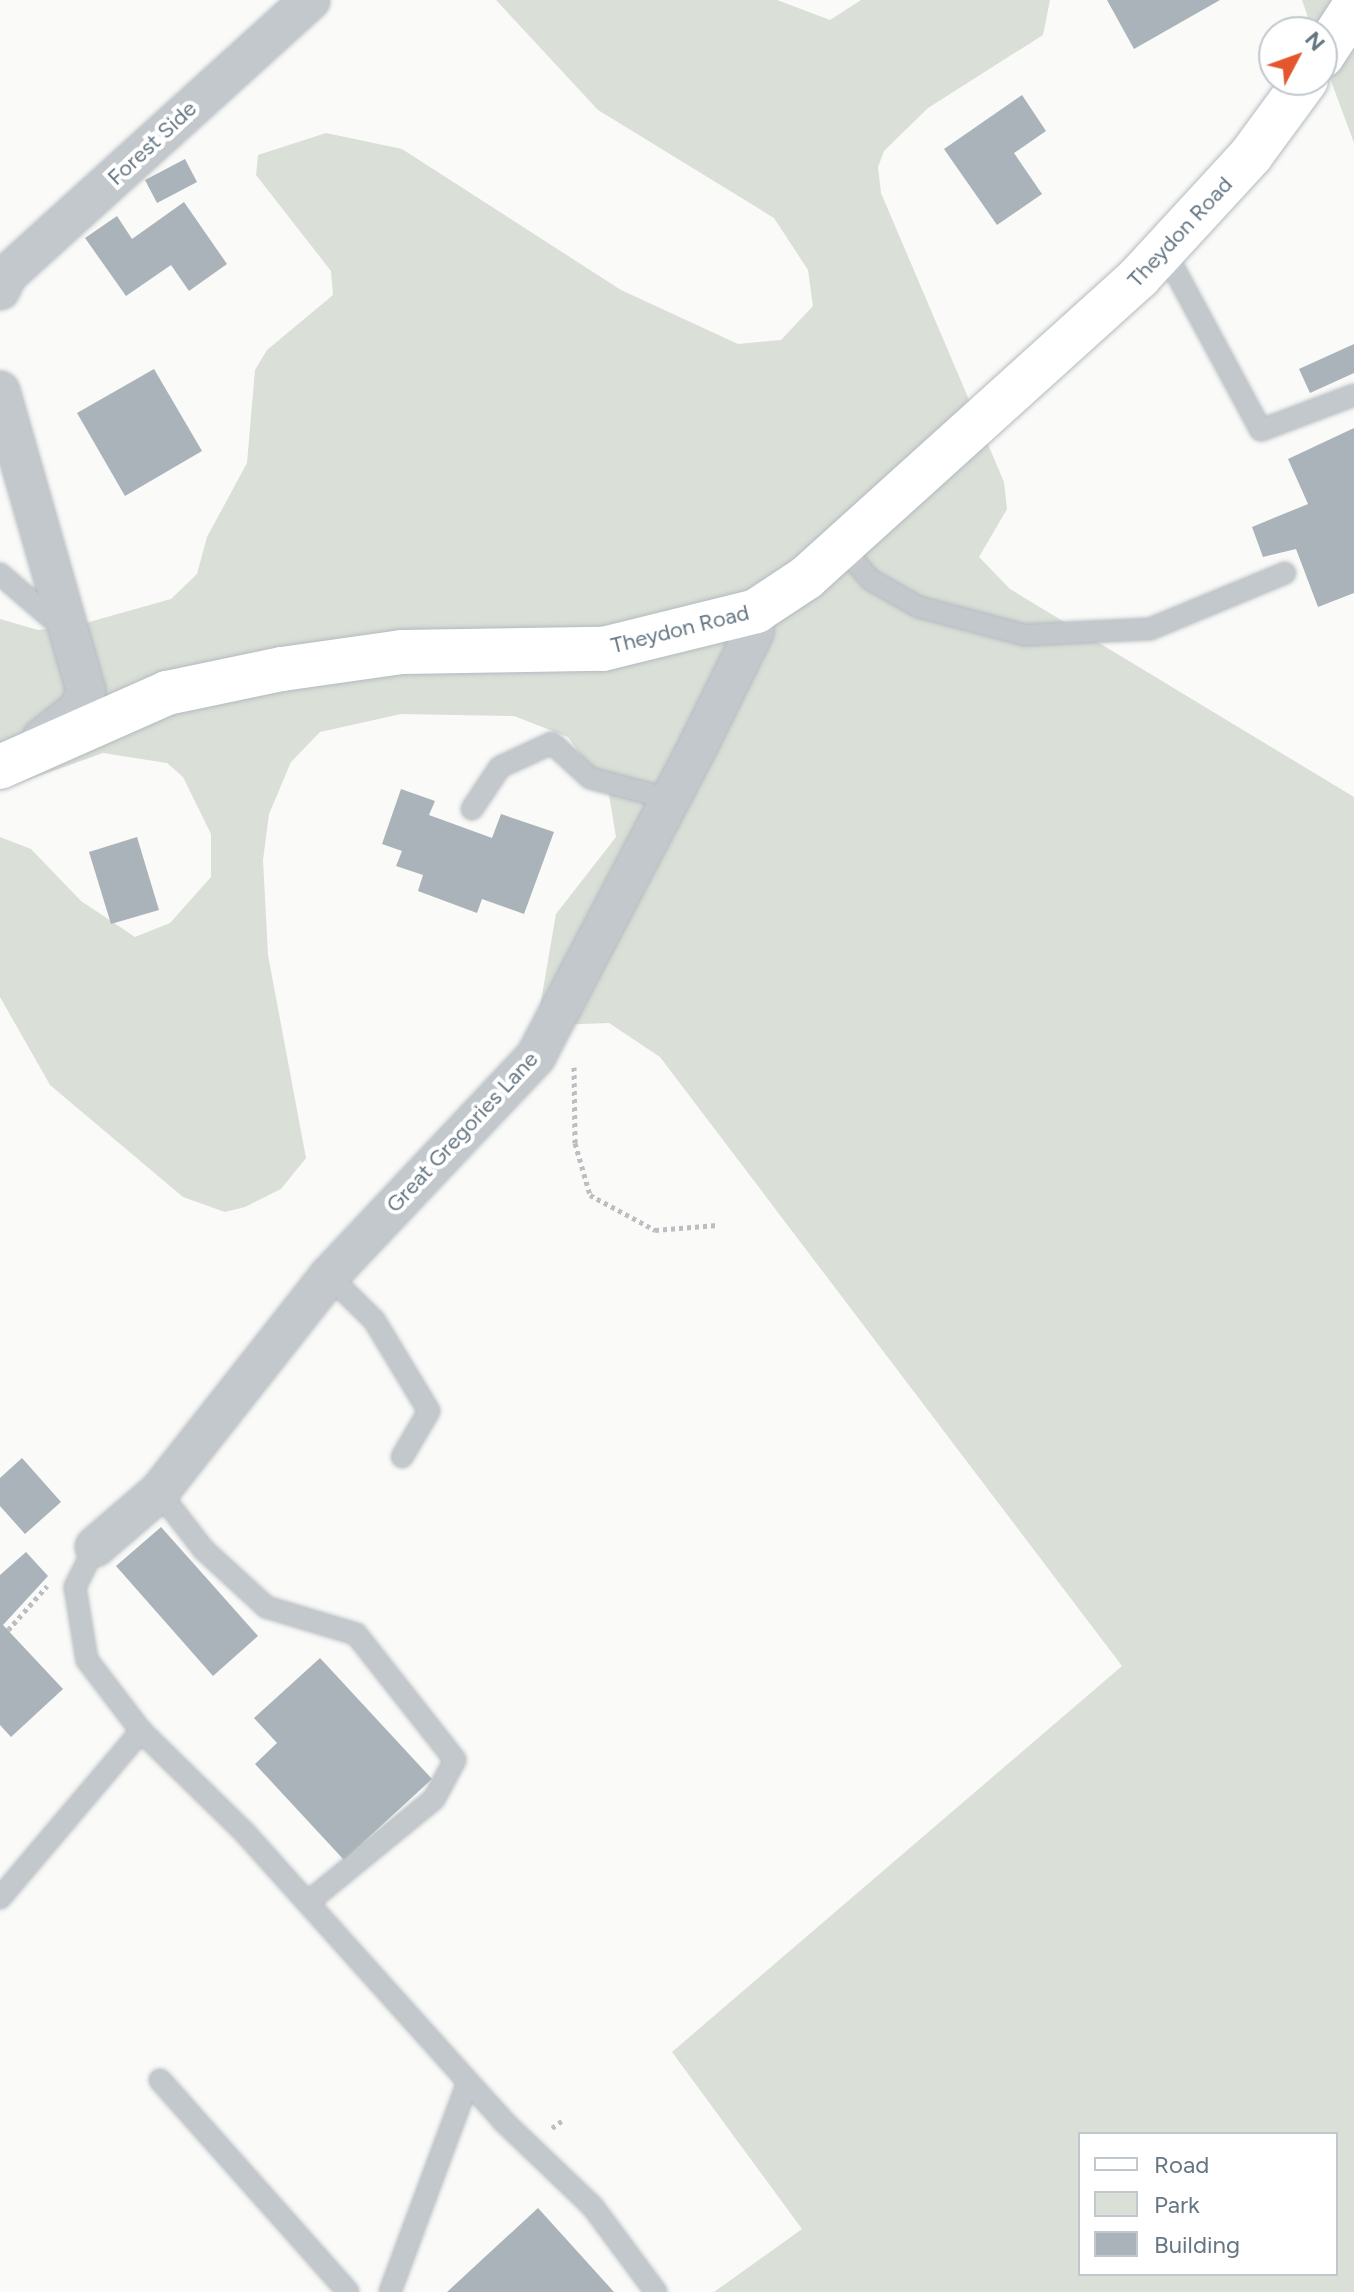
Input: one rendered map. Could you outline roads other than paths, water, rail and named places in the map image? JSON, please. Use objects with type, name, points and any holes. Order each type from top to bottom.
[{"type":"street","name":"Forest Side","points":[[0,290],[7,275],[310,0]]},
{"type":"street","points":[[1338,32],[1354,7]]},
{"type":"street","name":"Theydon Road","points":[[9,763],[167,693],[282,669],[402,652],[603,649],[756,611],[841,546],[1165,252],[1293,96]]},
{"type":"street","points":[[0,391],[86,690],[79,709],[9,763]]},
{"type":"street","name":"Great Gregories Lane","points":[[95,1547],[159,1492],[329,1276],[536,1056],[754,632],[756,611]]},
{"type":"lane","points":[[1165,252],[1261,430],[1354,395]]},
{"type":"lane","points":[[841,546],[871,580],[919,607],[1025,635],[1150,629],[1285,573]]},
{"type":"lane","points":[[0,574],[72,637]]},
{"type":"lane","points":[[472,809],[500,767],[552,743],[590,778],[670,799]]},
{"type":"lane","points":[[329,1276],[374,1320],[429,1411],[402,1457]]},
{"type":"lane","points":[[159,1492],[203,1549],[266,1607],[356,1634],[455,1760],[434,1799],[308,1902]]},
{"type":"lane","points":[[95,1547],[75,1587],[87,1660],[141,1731],[308,1902],[468,2082],[593,2207],[656,2292]]},
{"type":"lane","points":[[0,1898],[141,1731]]},
{"type":"lane","points":[[160,2080],[348,2292]]},
{"type":"lane","points":[[390,2292],[468,2082]]}]
